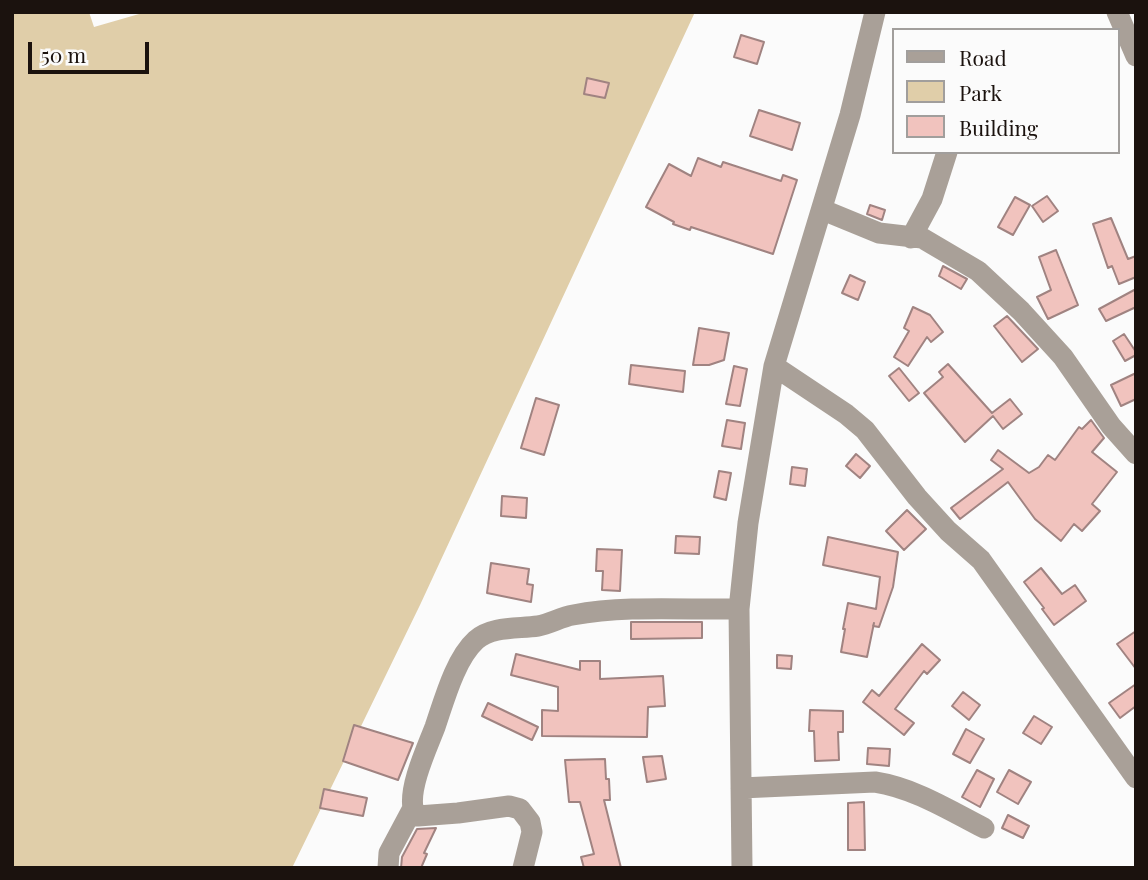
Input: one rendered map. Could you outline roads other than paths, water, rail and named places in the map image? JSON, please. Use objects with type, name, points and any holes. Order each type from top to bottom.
[{"type":"street","points":[[742,868],[739,609],[748,523],[774,366],[823,210],[875,12]]},
{"type":"street","points":[[1125,18],[1136,56]]},
{"type":"street","points":[[911,238],[932,198],[946,154]]},
{"type":"street","points":[[823,210],[879,233],[922,238],[978,271],[1021,311],[1063,357],[1111,426],[1136,454]]},
{"type":"street","points":[[774,366],[846,414],[865,430],[917,497],[948,531],[981,560],[1136,778]]},
{"type":"street","points":[[388,868],[389,853],[412,808],[420,768],[452,681],[469,647],[479,637],[498,630],[541,625],[576,614],[739,609]]},
{"type":"street","points":[[741,788],[875,782],[892,784],[937,803],[984,828]]},
{"type":"street","points":[[412,808],[418,816],[509,806],[520,809],[530,822],[532,832],[523,868]]}]
